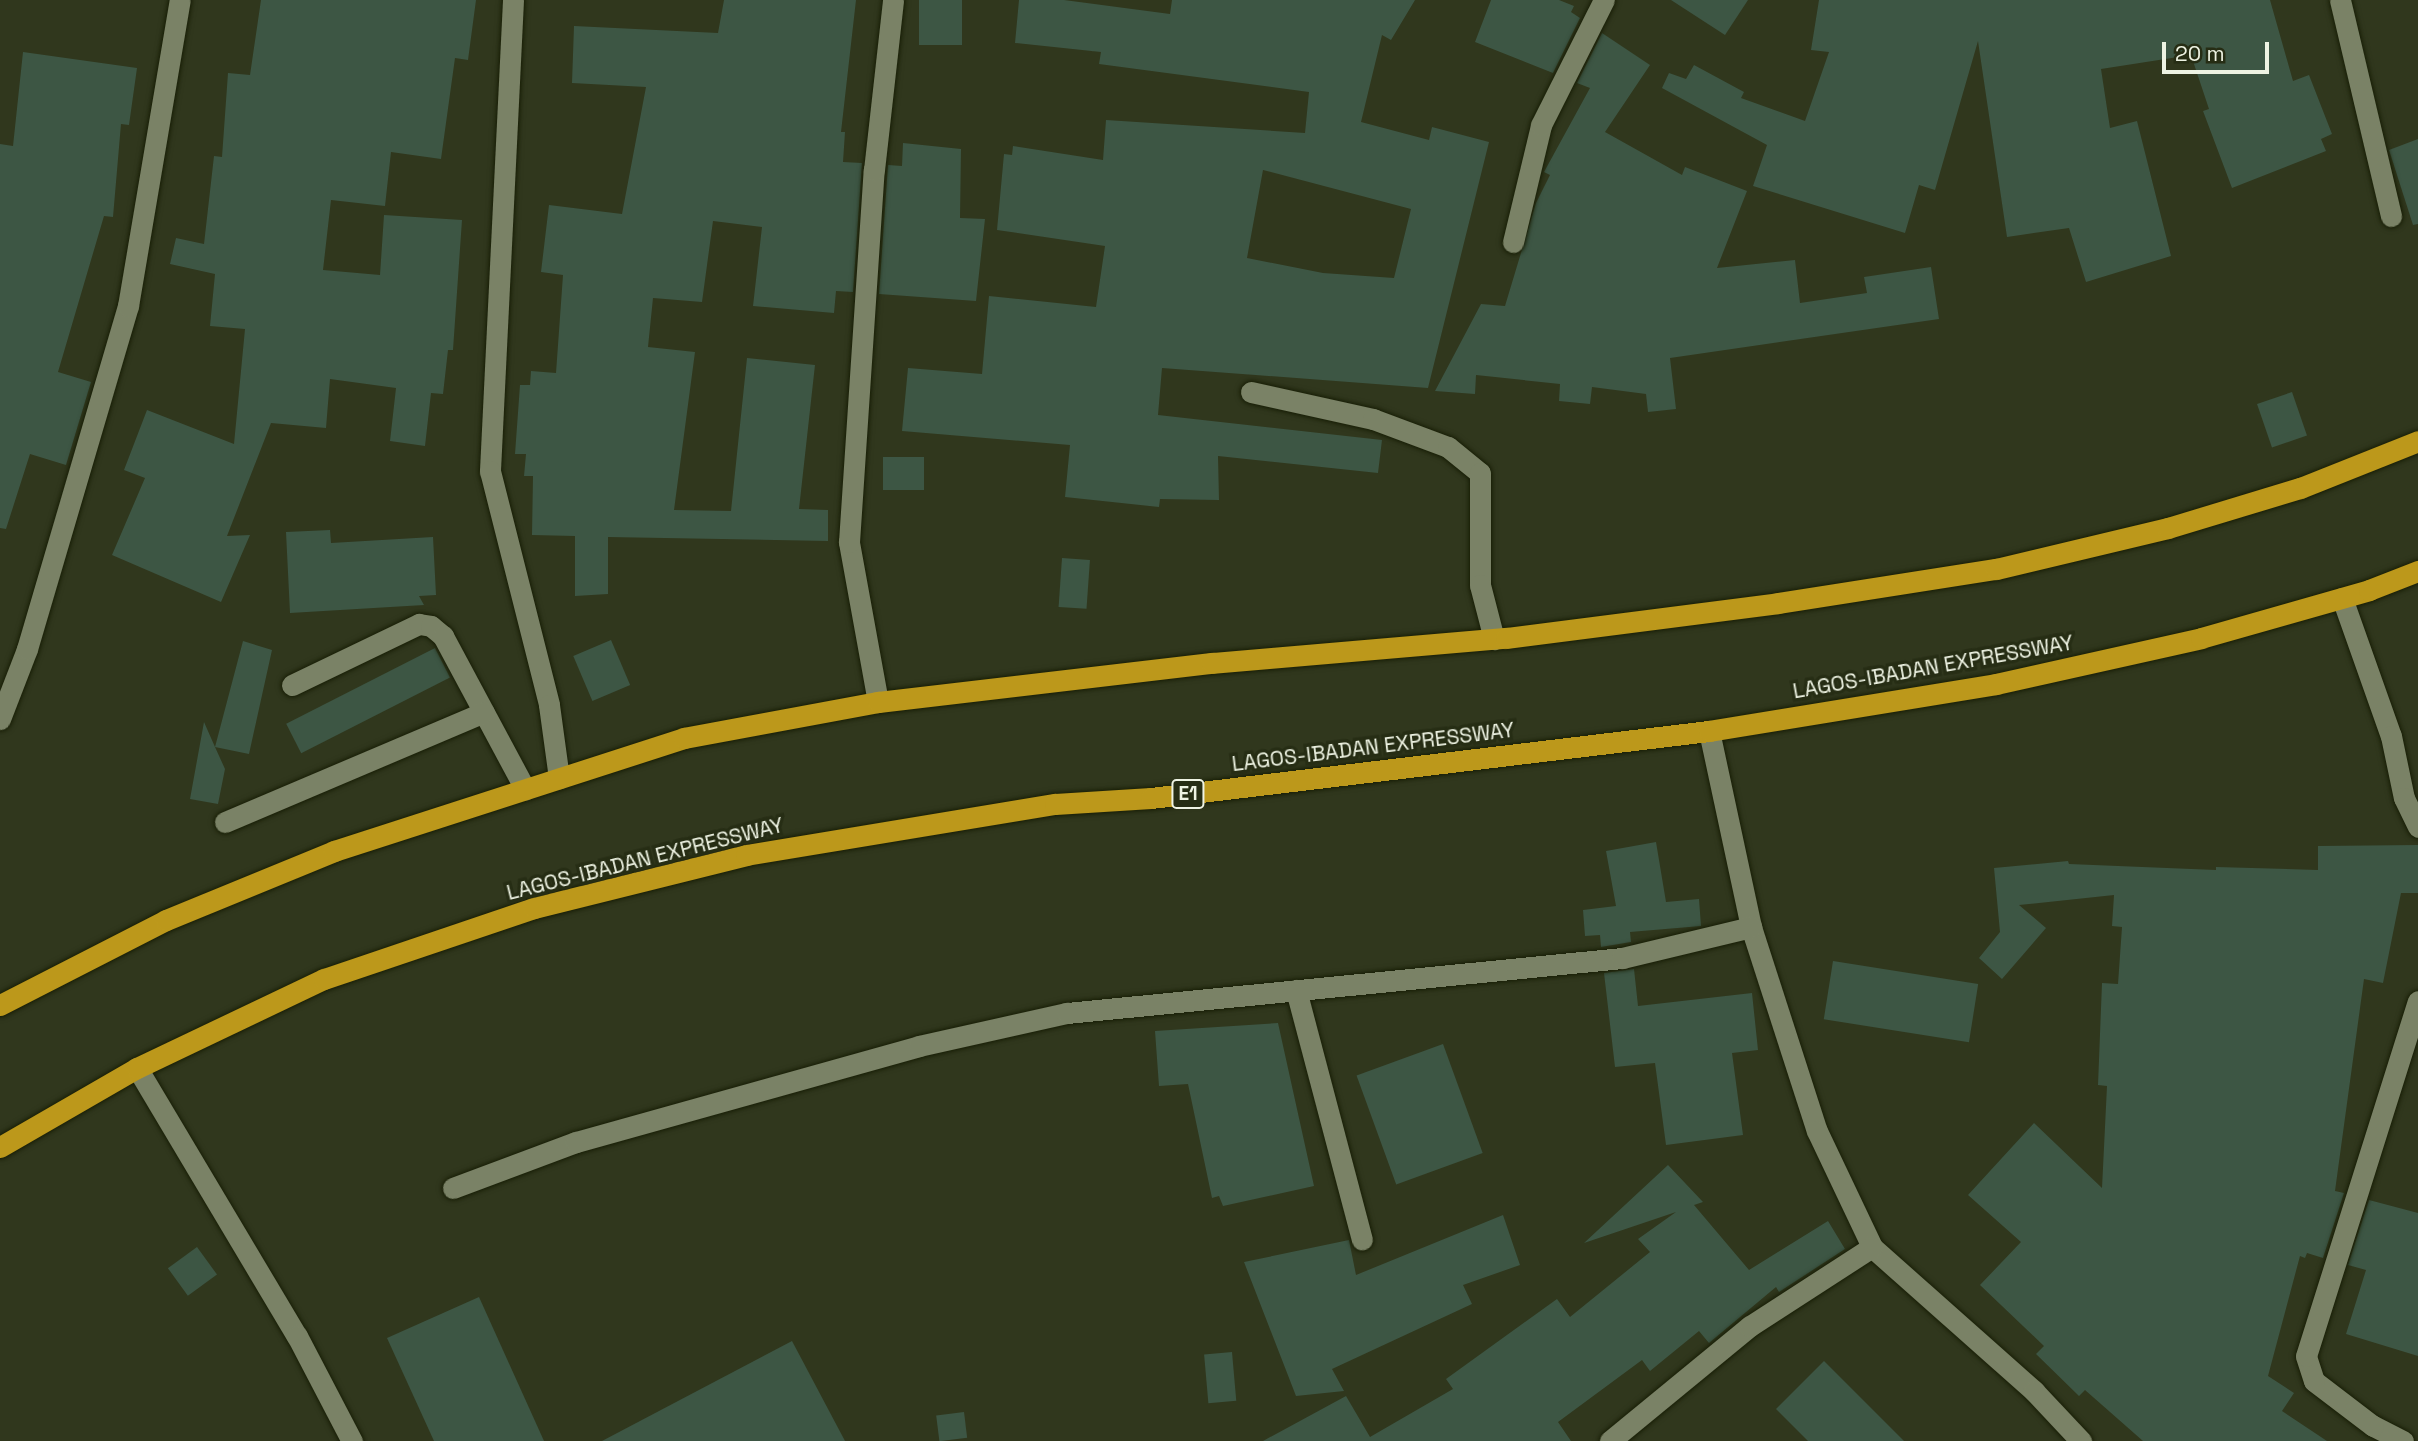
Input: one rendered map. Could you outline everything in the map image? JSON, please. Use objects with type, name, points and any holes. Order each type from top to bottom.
[{"type":"highway","points":[[0,1005],[166,920],[334,850],[684,738],[877,702],[1212,663],[1494,639],[1777,603],[1996,569],[2168,528],[2274,496],[2418,441]]},
{"type":"highway","name":"LAGOS-IBADAN EXPRESSWAY","points":[[0,1147],[138,1068],[324,979],[534,908],[746,855],[1055,804],[1151,798],[1709,731],[1996,684],[2201,638],[2342,598],[2418,571]]},
{"type":"street","points":[[0,719],[27,649],[128,306],[180,0]]},
{"type":"street","points":[[513,0],[490,471],[550,705],[559,778]]},
{"type":"street","points":[[877,702],[849,542],[874,170],[892,0]]},
{"type":"street","points":[[1513,242],[1541,125],[1604,0]]},
{"type":"street","points":[[2340,0],[2391,216]]},
{"type":"street","points":[[1251,392],[1373,419],[1448,447],[1480,473],[1480,585],[1494,639]]},
{"type":"street","points":[[2342,598],[2391,736],[2404,798],[2418,827]]},
{"type":"street","points":[[292,685],[419,624],[431,626],[443,636],[525,789]]},
{"type":"street","points":[[225,822],[484,712]]},
{"type":"street","points":[[1709,731],[1751,927],[1817,1130],[1872,1247],[2034,1391],[2081,1441]]},
{"type":"street","points":[[453,1188],[576,1142],[919,1046],[1067,1013],[1622,958],[1751,927]]},
{"type":"street","points":[[1296,990],[1362,1239]]},
{"type":"street","points":[[2403,1441],[2373,1426],[2314,1381],[2306,1356],[2418,1001]]},
{"type":"street","points":[[138,1068],[297,1336],[352,1441]]},
{"type":"street","points":[[1610,1441],[1750,1326],[1872,1247]]},
{"type":"building","points":[[261,0],[476,0],[468,60],[455,58],[441,159],[391,152],[385,206],[331,200],[323,270],[380,275],[384,215],[462,220],[453,350],[448,350],[443,394],[431,393],[425,446],[390,441],[396,388],[330,379],[326,428],[271,423],[227,536],[250,535],[221,602],[112,555],[145,478],[124,470],[147,410],[234,444],[245,329],[210,326],[215,274],[170,264],[176,238],[204,244],[214,156],[222,157],[228,73],[250,75]]},
{"type":"building","points":[[724,0],[856,0],[841,132],[845,132],[843,162],[862,163],[853,292],[836,291],[834,313],[753,306],[762,227],[713,221],[702,302],[653,298],[648,347],[695,352],[674,510],[731,511],[747,358],[815,365],[799,509],[828,510],[828,541],[608,537],[608,594],[575,596],[575,536],[532,535],[533,476],[524,476],[526,454],[515,454],[520,385],[530,385],[531,371],[556,373],[563,275],[541,272],[549,205],[622,214],[646,87],[572,83],[574,26],[718,33]]},
{"type":"building","points":[[919,0],[962,0],[962,45],[919,45]]},
{"type":"building","points":[[1019,0],[1064,0],[1170,14],[1172,0],[1415,0],[1391,40],[1382,35],[1361,122],[1429,140],[1432,127],[1489,142],[1428,388],[1162,368],[1158,415],[1382,440],[1378,473],[1218,456],[1219,500],[1160,499],[1159,507],[1065,497],[1070,445],[902,431],[908,368],[982,374],[989,296],[1096,307],[1105,246],[997,230],[1004,154],[1012,155],[1013,146],[1103,160],[1106,120],[1305,133],[1309,92],[1099,64],[1101,52],[1015,43]],"holes":[[[1263,170],[1411,209],[1394,278],[1323,273],[1247,258]]]},
{"type":"building","points":[[1491,0],[1559,0],[1574,6],[1571,12],[1580,18],[1553,73],[1475,42]]},
{"type":"building","points":[[1671,0],[1748,0],[1725,35]]},
{"type":"building","points":[[1819,0],[2270,0],[2293,81],[2309,75],[2332,134],[2321,139],[2326,151],[2232,188],[2203,111],[2209,109],[2191,55],[2101,69],[2110,128],[2137,121],[2171,256],[2086,282],[2069,228],[2007,237],[1978,41],[1935,190],[1919,185],[1905,233],[1753,186],[1767,145],[1662,88],[1669,73],[1686,79],[1694,65],[1744,92],[1741,98],[1805,121],[1829,52],[1811,50]]},
{"type":"building","points":[[1602,33],[1650,65],[1605,132],[1682,175],[1685,167],[1747,191],[1717,268],[1795,260],[1800,303],[1867,293],[1864,277],[1931,267],[1939,319],[1670,358],[1676,409],[1648,412],[1646,394],[1592,387],[1590,404],[1559,401],[1560,384],[1476,375],[1475,394],[1435,391],[1481,304],[1505,306],[1536,203],[1550,175],[1544,172],[1590,88],[1577,83]]},
{"type":"building","points":[[23,52],[137,68],[129,125],[121,124],[113,217],[104,216],[58,372],[91,382],[66,465],[30,454],[6,529],[0,528],[0,144],[13,146]]},
{"type":"building","points":[[2418,139],[2418,224],[2413,225],[2389,150]]},
{"type":"building","points":[[903,143],[961,149],[960,218],[985,219],[976,301],[879,294],[888,165],[902,166]]},
{"type":"building","points":[[2292,392],[2307,435],[2272,448],[2257,404]]},
{"type":"building","points":[[883,457],[924,457],[924,490],[883,490]]},
{"type":"building","points":[[330,530],[331,543],[433,537],[436,595],[419,596],[424,605],[290,613],[286,532]]},
{"type":"building","points":[[1062,558],[1090,560],[1087,609],[1059,607]]},
{"type":"building","points":[[611,640],[630,685],[592,701],[573,656]]},
{"type":"building","points":[[243,641],[272,650],[249,754],[215,747]]},
{"type":"building","points":[[435,648],[450,677],[301,753],[286,724]]},
{"type":"building","points":[[204,722],[225,769],[218,804],[190,799]]},
{"type":"building","points":[[1656,842],[1666,902],[1699,899],[1701,926],[1630,932],[1631,942],[1601,947],[1600,935],[1585,936],[1583,910],[1616,906],[1606,851]]},
{"type":"building","points":[[2418,845],[2418,893],[2401,893],[2383,983],[2364,979],[2335,1191],[2344,1193],[2323,1258],[2307,1253],[2305,1258],[2300,1256],[2268,1376],[2294,1393],[2282,1411],[2327,1441],[2143,1441],[2085,1390],[2079,1396],[2036,1354],[2044,1346],[1980,1285],[2021,1242],[1968,1195],[2034,1123],[2102,1188],[2107,1086],[2098,1085],[2102,983],[2118,984],[2122,927],[2112,926],[2114,895],[2019,905],[2046,928],[2002,979],[1979,958],[2000,932],[1994,868],[2068,861],[2069,864],[2216,870],[2216,867],[2318,870],[2318,846]]},
{"type":"building","points":[[1833,961],[1978,984],[1969,1042],[1824,1019]]},
{"type":"building","points":[[1634,969],[1638,1006],[1752,993],[1758,1050],[1732,1053],[1743,1135],[1666,1145],[1655,1063],[1615,1067],[1604,973]]},
{"type":"building","points":[[1278,1023],[1314,1186],[1223,1206],[1219,1196],[1212,1198],[1188,1084],[1159,1086],[1155,1031]]},
{"type":"building","points":[[1443,1044],[1483,1153],[1396,1184],[1357,1075]]},
{"type":"building","points":[[1668,1165],[1703,1202],[1694,1205],[1749,1270],[1828,1221],[1845,1249],[1779,1292],[1776,1287],[1709,1343],[1699,1331],[1650,1371],[1642,1360],[1558,1422],[1571,1441],[1263,1441],[1346,1396],[1370,1437],[1453,1389],[1446,1379],[1557,1299],[1570,1317],[1650,1252],[1638,1239],[1676,1212],[1584,1243]]},
{"type":"building","points":[[2369,1200],[2418,1213],[2418,1356],[2346,1334],[2366,1270],[2348,1265]]},
{"type":"building","points":[[1503,1215],[1520,1265],[1463,1285],[1472,1304],[1332,1369],[1344,1391],[1296,1396],[1244,1262],[1349,1240],[1356,1275]]},
{"type":"building","points":[[197,1247],[217,1275],[188,1296],[168,1268]]},
{"type":"building","points":[[479,1297],[544,1441],[434,1441],[387,1338]]},
{"type":"building","points":[[792,1341],[845,1441],[602,1441]]},
{"type":"building","points":[[1232,1352],[1236,1401],[1208,1403],[1204,1354]]},
{"type":"building","points":[[1824,1361],[1904,1441],[1808,1441],[1776,1409]]},
{"type":"building","points":[[964,1412],[967,1438],[939,1441],[936,1415]]}]
